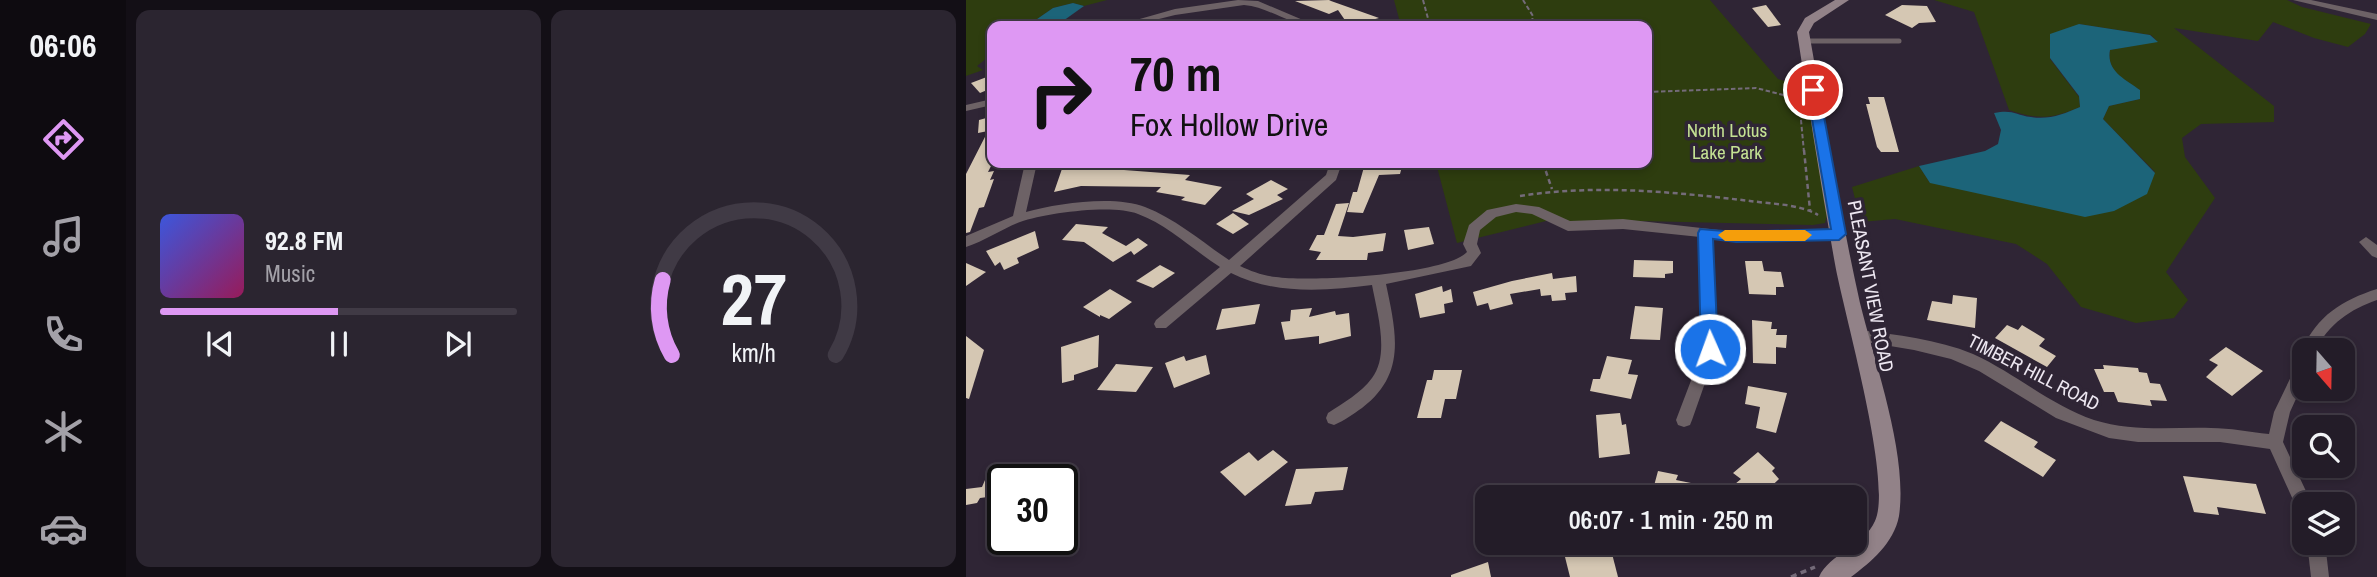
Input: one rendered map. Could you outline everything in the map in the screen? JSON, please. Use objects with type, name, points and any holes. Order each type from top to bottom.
[{"type":"street","points":[[1804,41],[1803,32],[1809,21],[1843,0]]},
{"type":"street","points":[[2298,0],[2374,18]]},
{"type":"street","points":[[1140,21],[1175,12],[1256,1],[1301,21]]},
{"type":"street","name":"PLEASANT VIEW ROAD","points":[[1804,41],[1891,495],[1886,522],[1872,543],[1831,577]]},
{"type":"street","points":[[966,108],[987,103]]},
{"type":"street","points":[[1019,217],[1030,168]]},
{"type":"street","points":[[1161,324],[1228,265],[1290,216],[1332,177],[1335,168]]},
{"type":"street","points":[[966,242],[1019,217],[1054,209],[1100,205],[1139,209],[1168,225],[1212,258],[1256,279],[1314,286],[1466,262],[1474,253],[1470,244],[1474,228],[1492,213],[1516,208],[1534,210],[1568,226],[1623,224],[1736,237],[1839,234]]},
{"type":"street","points":[[1684,420],[1710,349],[1706,233]]},
{"type":"street","points":[[2366,242],[2377,253]]},
{"type":"street","points":[[1334,418],[1364,397],[1380,381],[1388,366],[1385,319],[1378,278]]},
{"type":"street","points":[[2316,338],[2327,319],[2351,304],[2377,293]]},
{"type":"street","name":"TIMBER HILL ROAD","points":[[1859,336],[1914,343],[1965,358],[2006,379],[2062,415],[2097,428],[2150,435],[2215,435],[2275,442]]},
{"type":"street","points":[[2292,390],[2282,412],[2275,442],[2298,492]]},
{"type":"street","points":[[2317,555],[2320,577]]},
{"type":"lane","points":[[1804,41],[1899,41]]},
{"type":"path","points":[[1423,0],[1429,21]]},
{"type":"path","points":[[1523,0],[1534,16],[1532,21]]},
{"type":"path","points":[[1652,92],[1756,88],[1799,99]]},
{"type":"path","points":[[1799,93],[1810,210]]},
{"type":"path","points":[[1545,168],[1552,190]]},
{"type":"path","points":[[1516,197],[1552,190],[1587,188],[1733,199],[1810,210],[1820,216]]},
{"type":"green space","points":[[966,0],[1107,0],[1084,6],[1073,3],[1053,8],[1034,21],[987,21],[987,58],[977,66],[983,70],[966,76]]},
{"type":"green space","name":"North Lotus Lake Park","points":[[1394,0],[1710,0],[1778,79],[1813,90],[1828,212],[1825,223],[1813,225],[1598,220],[1571,223],[1558,218],[1457,243],[1437,168],[1652,168],[1652,21],[1400,21]]},
{"type":"green space","points":[[1934,0],[2287,0],[2302,7],[2371,24],[2365,34],[2348,47],[2314,38],[2273,22],[2258,41],[2174,28],[2274,106],[2274,122],[2201,124],[2182,138],[2185,157],[2215,198],[2166,272],[2188,300],[2174,318],[2136,323],[2081,307],[2047,264],[2016,244],[1895,219],[1861,222],[1852,187],[1919,166],[1930,183],[2155,172],[2103,119],[2109,106],[2140,99],[2140,90],[2114,69],[2109,57],[2110,50],[2157,41],[2151,35],[2079,24],[2050,59],[2079,97],[2080,107],[2053,116],[2028,115],[2009,110],[1974,12]]},
{"type":"water","points":[[1073,3],[1084,6],[1063,21],[1034,21],[1053,8]]},
{"type":"water","points":[[2079,24],[2150,35],[2158,42],[2110,50],[2114,69],[2140,90],[2140,99],[2109,106],[2103,119],[2155,173],[2147,194],[2114,211],[2085,217],[1930,183],[1919,166],[1985,151],[1998,144],[2001,130],[1994,113],[2010,112],[2044,118],[2080,107],[2079,96],[2050,58],[2050,34]]},
{"type":"building","points":[[1329,0],[1379,18],[1346,21],[1338,10],[1329,14],[1295,1]]},
{"type":"building","points":[[1766,5],[1781,25],[1768,27],[1752,8]]},
{"type":"building","points":[[1902,5],[1927,6],[1936,22],[1919,23],[1912,28],[1885,15]]},
{"type":"building","points":[[987,77],[987,90],[980,93],[971,83]]},
{"type":"building","points":[[1868,97],[1884,97],[1899,152],[1881,152],[1877,147],[1866,104],[1870,104]]},
{"type":"building","points":[[987,118],[987,131],[978,133],[979,120]]},
{"type":"building","points":[[987,133],[987,168],[990,168],[988,172],[994,171],[990,180],[994,179],[984,207],[979,208],[970,232],[966,233],[966,174]]},
{"type":"building","points":[[1062,168],[1124,168],[1190,175],[1185,180],[1222,187],[1205,205],[1181,200],[1185,197],[1156,192],[1161,187],[1081,186],[1054,192]]},
{"type":"building","points":[[1364,168],[1402,168],[1400,174],[1379,175],[1363,213],[1347,212],[1353,192],[1357,192]]},
{"type":"building","points":[[1271,180],[1288,189],[1277,195],[1283,199],[1249,215],[1232,211],[1254,199],[1246,194]]},
{"type":"building","points":[[1349,203],[1338,236],[1386,233],[1383,251],[1368,253],[1367,260],[1316,260],[1321,252],[1309,250],[1317,235],[1324,235],[1336,204]]},
{"type":"building","points":[[1233,213],[1249,224],[1233,234],[1216,224]]},
{"type":"building","points":[[1076,224],[1108,227],[1102,233],[1126,246],[1138,238],[1148,245],[1134,255],[1131,251],[1113,262],[1084,242],[1062,240]]},
{"type":"building","points":[[1429,227],[1434,244],[1408,250],[1404,230]]},
{"type":"building","points":[[1035,231],[1039,248],[1017,258],[1019,263],[1004,270],[1000,262],[995,266],[986,251]]},
{"type":"building","points":[[1634,260],[1673,261],[1673,273],[1665,274],[1665,278],[1633,277]]},
{"type":"building","points":[[1745,261],[1762,261],[1764,271],[1781,272],[1784,287],[1776,287],[1776,295],[1749,294]]},
{"type":"building","points":[[966,263],[986,272],[966,286]]},
{"type":"building","points":[[1160,265],[1175,273],[1153,288],[1136,281]]},
{"type":"building","points":[[1552,273],[1553,279],[1576,276],[1577,292],[1565,293],[1566,300],[1552,301],[1551,295],[1541,296],[1540,289],[1510,294],[1513,304],[1490,310],[1488,303],[1477,306],[1473,292]]},
{"type":"building","points":[[1442,286],[1443,292],[1451,289],[1453,302],[1444,304],[1445,313],[1420,318],[1415,294]]},
{"type":"building","points":[[1110,289],[1132,302],[1109,319],[1083,307]]},
{"type":"building","points":[[1953,295],[1977,298],[1975,328],[1927,320],[1932,301],[1952,304]]},
{"type":"building","points":[[1260,304],[1255,324],[1216,330],[1222,309]]},
{"type":"building","points":[[1635,306],[1663,308],[1660,340],[1630,339]]},
{"type":"building","points":[[1312,308],[1309,317],[1335,311],[1336,315],[1349,313],[1351,336],[1319,344],[1319,336],[1285,340],[1281,322],[1290,321],[1291,310]]},
{"type":"building","points":[[1752,320],[1772,322],[1771,329],[1777,329],[1776,335],[1787,335],[1786,348],[1776,347],[1776,364],[1753,363]]},
{"type":"building","points":[[2007,325],[2018,330],[2022,325],[2045,339],[2039,346],[2056,356],[2047,367],[1995,338]]},
{"type":"building","points":[[1099,335],[1098,367],[1074,375],[1074,380],[1062,383],[1061,347]]},
{"type":"building","points":[[966,336],[984,350],[969,399],[966,398]]},
{"type":"building","points":[[2226,347],[2263,371],[2232,396],[2206,377],[2218,365],[2209,360]]},
{"type":"building","points":[[1206,355],[1210,374],[1174,388],[1165,363],[1184,356],[1186,361]]},
{"type":"building","points":[[1607,356],[1632,360],[1628,374],[1638,375],[1631,399],[1590,391],[1593,379],[1600,379]]},
{"type":"building","points":[[1116,364],[1153,367],[1136,392],[1097,390]]},
{"type":"building","points":[[2103,365],[2138,368],[2139,372],[2147,373],[2150,383],[2160,384],[2167,401],[2150,400],[2152,406],[2118,402],[2114,392],[2104,392],[2094,369],[2104,369]]},
{"type":"building","points":[[1434,370],[1462,370],[1456,399],[1445,399],[1441,418],[1417,418],[1427,380],[1432,380]]},
{"type":"building","points":[[1748,386],[1787,393],[1776,433],[1756,428],[1760,407],[1745,404]]},
{"type":"building","points":[[1620,413],[1622,425],[1626,424],[1630,454],[1599,458],[1596,415]]},
{"type":"building","points":[[2001,421],[2038,442],[2034,447],[2056,460],[2043,477],[1984,441]]},
{"type":"building","points":[[1273,450],[1288,462],[1245,496],[1220,472],[1249,452],[1258,461]]},
{"type":"building","points":[[1758,452],[1775,468],[1772,471],[1779,479],[1773,485],[1736,485],[1741,479],[1733,473]]},
{"type":"building","points":[[1348,467],[1343,490],[1315,492],[1311,504],[1285,506],[1296,469]]},
{"type":"building","points":[[1658,471],[1678,475],[1676,480],[1701,485],[1654,485]]},
{"type":"building","points":[[987,475],[987,497],[966,505],[966,489],[982,487]]},
{"type":"building","points":[[2183,476],[2256,484],[2266,514],[2217,507],[2219,515],[2194,512]]},
{"type":"building","points":[[1612,555],[1618,577],[1570,577],[1565,557]]},
{"type":"building","points":[[1488,562],[1491,577],[1451,577],[1451,575]]},
{"type":"slow traffic","points":[[1725,235],[1805,235]]},
{"type":"route","points":[[1710,349],[1706,233],[1736,237],[1839,234],[1813,90]]}]
